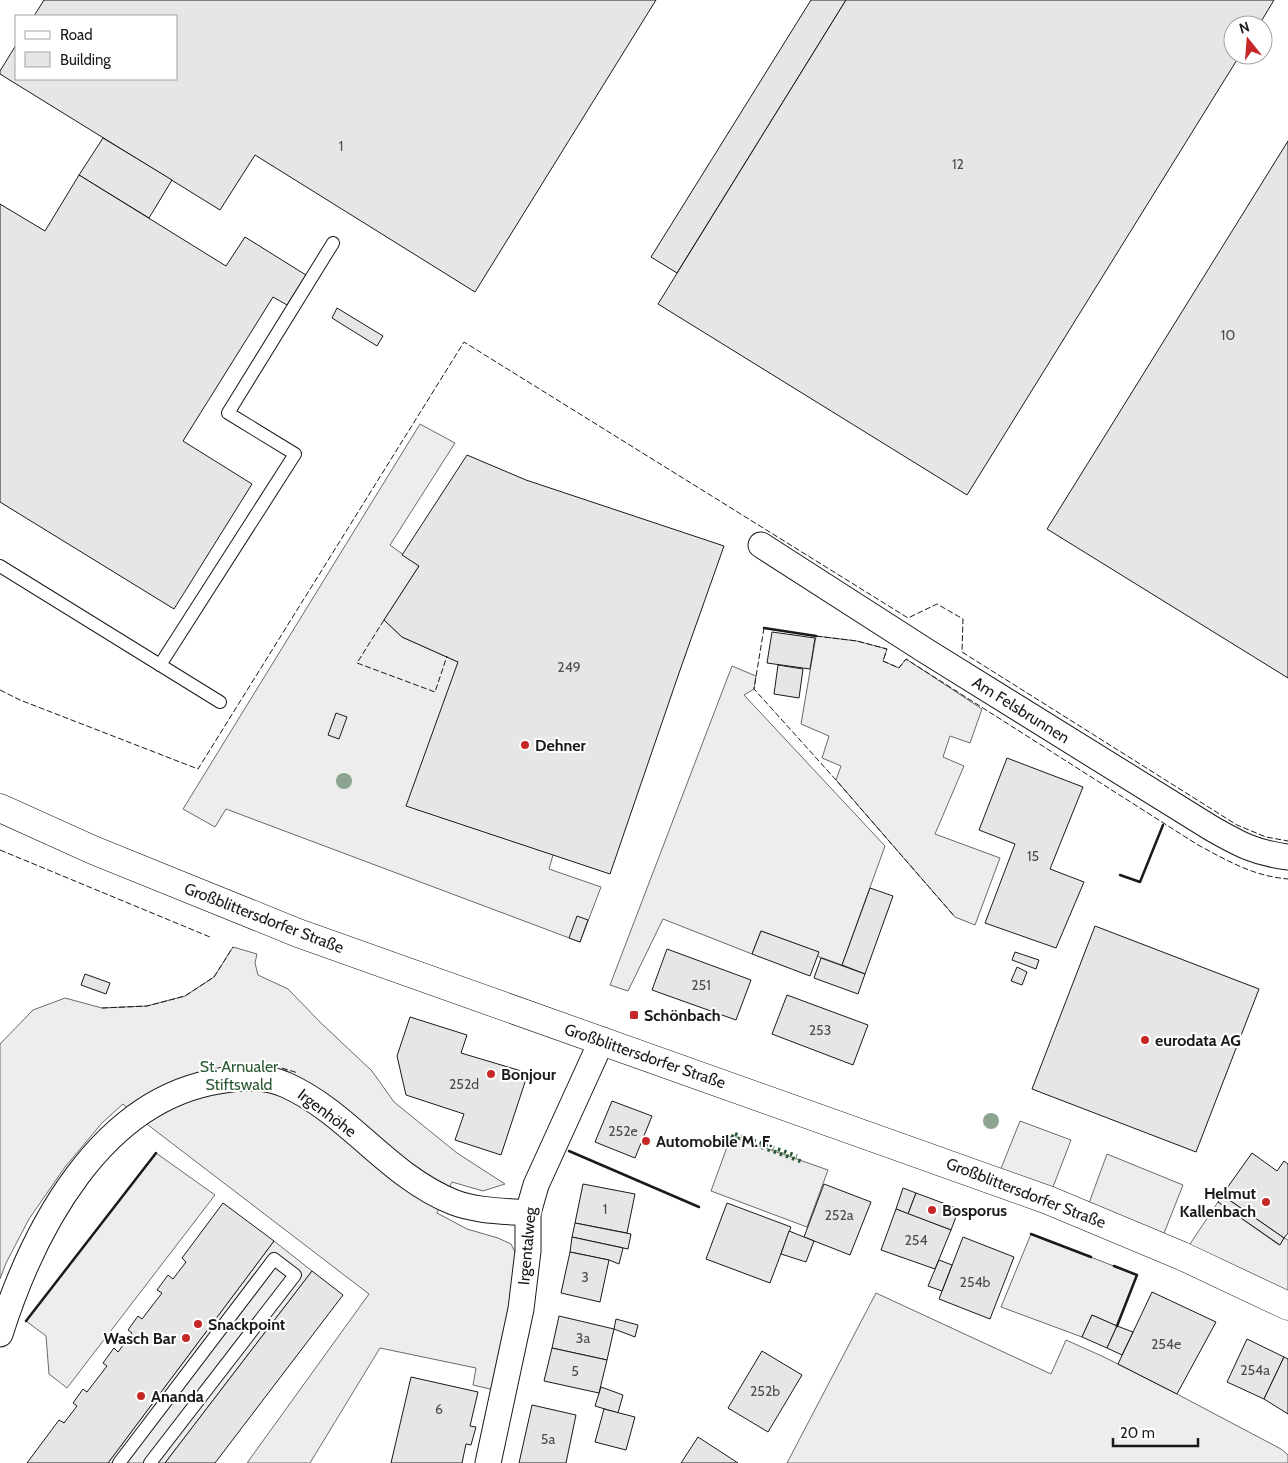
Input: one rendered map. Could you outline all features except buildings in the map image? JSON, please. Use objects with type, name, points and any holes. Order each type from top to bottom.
[{"type":"main road","name":"Großblittersdorfer Straße","points":[[0,808],[93,850],[298,933],[602,1040],[1076,1211],[1182,1256],[1288,1306]]},
{"type":"street","name":"Am Felsbrunnen","points":[[761,545],[926,651],[1211,828],[1242,846],[1268,855],[1288,857]]},
{"type":"street","name":"Irgentalweg","points":[[488,1463],[521,1309],[528,1251],[528,1213],[536,1185],[602,1040]]},
{"type":"street","name":"Irgenhöhe","points":[[0,1334],[23,1268],[40,1235],[61,1199],[89,1162],[136,1115],[183,1090],[210,1082],[237,1078],[270,1079],[285,1084],[322,1105],[401,1172],[426,1189],[462,1205],[528,1213]]},
{"type":"lane","points":[[160,665],[295,454],[228,413],[333,243]]},
{"type":"lane","points":[[0,566],[220,702]]},
{"type":"lane","points":[[119,1463],[274,1259],[295,1275],[150,1463]]},
{"type":"shaded area","points":[[420,424],[455,443],[390,545],[419,566],[384,620],[402,637],[458,662],[553,855],[549,869],[601,887],[580,942],[226,809],[215,827],[183,809]]},
{"type":"shaded area","points":[[816,636],[857,641],[887,649],[883,661],[899,668],[906,659],[982,709],[970,743],[950,736],[943,757],[964,766],[935,834],[1000,858],[975,925],[955,917],[836,780],[841,766],[822,758],[829,736],[801,724]]},
{"type":"shaded area","points":[[732,666],[756,676],[754,689],[744,695],[885,846],[842,965],[817,956],[818,952],[761,931],[752,954],[663,919],[628,991],[610,985]]},
{"type":"shaded area","name":"St. Arnualer Stiftswald","points":[[233,947],[257,954],[255,963],[258,975],[288,989],[372,1071],[394,1102],[457,1153],[505,1184],[483,1191],[452,1182],[437,1213],[467,1229],[511,1244],[516,1254],[503,1392],[473,1385],[476,1368],[380,1348],[310,1463],[247,1463],[369,1294],[123,1104],[102,1123],[65,1167],[29,1219],[6,1263],[0,1279],[0,1044],[33,1010],[65,998],[102,1008],[147,1006],[185,996],[214,977]]},
{"type":"shaded area","points":[[1020,1121],[1071,1140],[1048,1200],[996,1181]]},
{"type":"shaded area","points":[[731,1136],[828,1170],[807,1227],[711,1191]]},
{"type":"shaded area","points":[[156,1153],[215,1195],[67,1388],[49,1374],[46,1336],[26,1321]]},
{"type":"shaded area","points":[[1107,1154],[1183,1185],[1159,1246],[1085,1214]]},
{"type":"shaded area","points":[[1218,1202],[1279,1245],[1284,1238],[1288,1240],[1288,1306],[1182,1256]]},
{"type":"shaded area","points":[[1031,1234],[1137,1275],[1117,1326],[1092,1315],[1082,1337],[1001,1307]]},
{"type":"shaded area","points":[[274,1241],[312,1271],[165,1463],[108,1463]]},
{"type":"shaded area","points":[[876,1293],[1051,1374],[1066,1340],[1177,1394],[1281,1449],[1288,1455],[1288,1463],[787,1463]]},
{"type":"hedge","points":[[735,1134],[797,1156]]},
{"type":"hedge","points":[[731,1136],[803,1162]]},
{"type":"fence","points":[[0,690],[20,700],[198,769],[464,342],[908,618],[937,604],[963,619],[962,652],[1237,825],[1266,837],[1288,841]]},
{"type":"fence","points":[[384,620],[357,663],[435,692],[447,656]]},
{"type":"fence","points":[[764,628],[754,689],[955,917]]},
{"type":"fence","points":[[816,636],[857,641],[887,649],[883,661],[899,668],[906,659],[1198,845],[1252,871],[1263,875],[1288,879]]},
{"type":"fence","points":[[0,850],[210,937]]},
{"type":"fence","points":[[102,1008],[147,1006],[185,996],[214,977],[233,947]]},
{"type":"fence","points":[[282,1068],[298,1073]]},
{"type":"wall","points":[[764,628],[816,636]]},
{"type":"wall","points":[[1120,875],[1140,882],[1163,825]]},
{"type":"wall","points":[[569,1151],[699,1207]]},
{"type":"wall","points":[[26,1321],[156,1153]]},
{"type":"wall","points":[[1031,1234],[1091,1257]]},
{"type":"wall","points":[[1114,1266],[1137,1275],[1117,1326]]},
{"type":"place","name":"Dehner","points":[[525,745]]},
{"type":"place","name":"Schönbach","points":[[634,1015]]},
{"type":"place","name":"eurodata AG","points":[[1145,1040]]},
{"type":"place","name":"Bonjour","points":[[491,1074]]},
{"type":"place","name":"Automobile M. F.","points":[[646,1141]]},
{"type":"place","name":"Helmut Kallenbach","points":[[1266,1202]]},
{"type":"place","name":"Bosporus","points":[[932,1210]]},
{"type":"place","name":"Snackpoint","points":[[198,1324]]},
{"type":"place","name":"Wasch Bar","points":[[186,1338]]},
{"type":"place","name":"Ananda","points":[[141,1396]]}]
